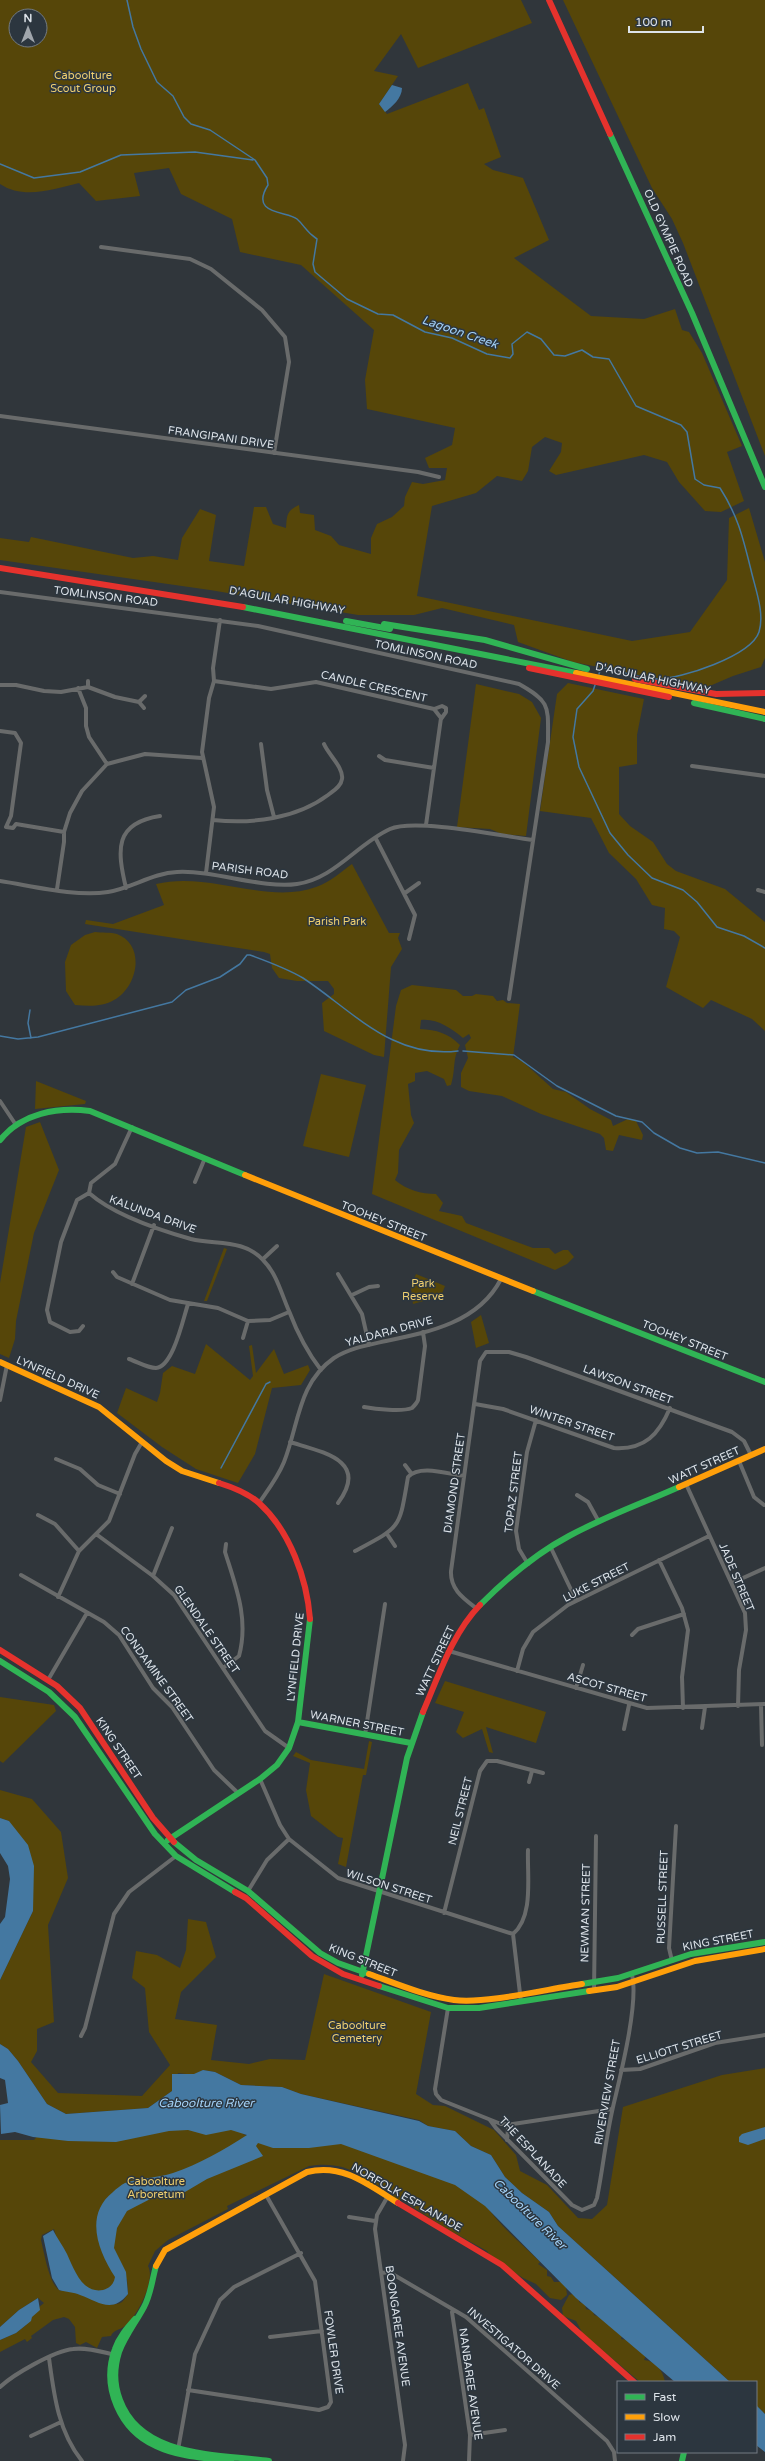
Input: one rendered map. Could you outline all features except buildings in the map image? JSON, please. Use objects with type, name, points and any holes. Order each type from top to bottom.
[{"type":"main road","name":"OLD GYMPIE ROAD","points":[[549,0],[692,314],[765,487]]},
{"type":"main road","name":"D'AGUILAR HIGHWAY","points":[[0,568],[270,611],[537,664],[765,712]]},
{"type":"main road","name":"D'AGUILAR HIGHWAY","points":[[30,572],[47,572],[147,586],[360,623],[537,664]]},
{"type":"main road","points":[[360,623],[366,621],[468,636],[588,669],[704,694],[734,696],[765,693]]},
{"type":"main road","points":[[458,649],[466,654],[765,719]]},
{"type":"main road","name":"TOOHEY STREET","points":[[0,1140],[4,1134],[16,1125],[39,1116],[75,1109],[90,1111],[355,1220],[491,1273],[501,1279],[765,1382]]},
{"type":"main road","name":"LYNFIELD DRIVE","points":[[0,1362],[99,1407],[142,1442],[182,1471],[232,1488],[259,1503],[285,1535],[308,1595],[310,1624],[298,1722],[289,1748],[277,1765],[260,1779],[163,1844]]},
{"type":"main road","name":"WATT STREET","points":[[361,1980],[412,1744],[449,1651],[460,1629],[476,1608],[528,1564],[583,1529],[765,1449]]},
{"type":"main road","name":"KING STREET","points":[[1,1652],[48,1680],[80,1708],[170,1839],[196,1860],[248,1891],[320,1953],[334,1961],[426,1994],[454,2000],[481,2000],[594,1983],[632,1974],[701,1951],[765,1942]]},
{"type":"main road","name":"KING STREET","points":[[0,1661],[60,1701],[80,1722],[163,1844],[176,1856],[246,1898],[317,1960],[339,1972],[424,2002],[448,2008],[479,2008],[594,1991],[634,1982],[674,1967],[703,1959],[765,1949]]},
{"type":"main road","name":"WARNER STREET","points":[[298,1722],[412,1744]]},
{"type":"main road","points":[[106,1760],[112,1756]]},
{"type":"main road","name":"NORFOLK ESPLANADE","points":[[116,2355],[149,2299],[154,2268],[165,2250],[266,2195],[301,2174],[320,2168],[331,2168],[349,2173],[507,2269],[633,2381]]},
{"type":"main road","points":[[116,2355],[116,2390],[127,2416],[146,2435],[178,2450],[231,2461]]},
{"type":"main road","points":[[178,2450],[269,2461]]},
{"type":"street","points":[[101,247],[190,259],[211,269],[262,310],[285,337],[289,362],[274,453]]},
{"type":"street","name":"FRANGIPANI DRIVE","points":[[0,416],[418,472],[439,477]]},
{"type":"street","name":"TOMLINSON ROAD","points":[[0,592],[258,626],[519,684],[540,696],[548,710],[548,742],[510,999]]},
{"type":"street","points":[[206,873],[213,820],[213,797],[202,758],[209,698],[214,681],[213,668],[220,620]]},
{"type":"street","points":[[88,681],[88,687]]},
{"type":"street","name":"CANDLE CRESCENT","points":[[214,681],[271,689],[316,682],[434,709],[442,706],[446,708],[446,712],[441,719],[426,825]]},
{"type":"street","points":[[0,685],[16,685],[44,691],[61,692],[88,687],[115,697],[139,702],[144,708]]},
{"type":"street","points":[[78,688],[86,708],[86,726],[89,736],[107,764]]},
{"type":"street","points":[[139,702],[145,696]]},
{"type":"street","name":"CANDLE CRESCENT","points":[[434,709],[441,719]]},
{"type":"street","points":[[0,731],[15,733],[21,743],[11,816],[6,827],[13,828],[16,824]]},
{"type":"street","points":[[261,744],[267,790],[274,817]]},
{"type":"street","points":[[213,820],[242,822],[301,811],[313,806],[340,785],[342,773],[324,744]]},
{"type":"street","points":[[58,889],[64,832],[82,791],[107,764],[145,754],[158,753],[202,758]]},
{"type":"street","points":[[379,756],[385,760],[434,768]]},
{"type":"street","points":[[692,766],[765,776]]},
{"type":"street","points":[[11,816],[16,824],[64,832]]},
{"type":"street","points":[[126,888],[119,858],[124,836],[130,826],[140,820],[160,816]]},
{"type":"street","name":"PARISH ROAD","points":[[0,881],[95,894],[126,888],[163,874],[176,872],[206,873],[282,885],[297,884],[313,880],[327,874],[390,829],[426,825],[533,840]]},
{"type":"street","points":[[376,839],[415,915],[409,939]]},
{"type":"street","points":[[405,893],[419,883]]},
{"type":"street","points":[[758,890],[765,892]]},
{"type":"street","points":[[0,1101],[16,1125]]},
{"type":"street","points":[[83,1326],[79,1331],[70,1332],[50,1322],[47,1310],[61,1242],[77,1200],[89,1193],[91,1183],[115,1164],[132,1128]]},
{"type":"street","points":[[195,1182],[205,1158]]},
{"type":"street","name":"KALUNDA DRIVE","points":[[89,1193],[110,1209],[154,1226],[192,1239],[239,1245],[263,1259],[276,1277],[289,1312],[309,1355],[321,1370]]},
{"type":"street","points":[[132,1284],[154,1226]]},
{"type":"street","points":[[263,1259],[277,1246]]},
{"type":"street","points":[[113,1272],[117,1277],[132,1284],[188,1304],[218,1308],[248,1321],[270,1320],[289,1312]]},
{"type":"street","points":[[338,1274],[352,1295],[364,1321],[369,1344]]},
{"type":"street","name":"YALDARA DRIVE","points":[[259,1503],[279,1475],[290,1442],[301,1400],[310,1382],[321,1370],[341,1354],[369,1344],[423,1332],[459,1320],[474,1312],[487,1300],[501,1279]]},
{"type":"street","points":[[352,1295],[369,1287],[378,1286]]},
{"type":"street","points":[[130,1359],[149,1367],[157,1368],[164,1365],[170,1358],[188,1304]]},
{"type":"street","points":[[243,1338],[248,1321]]},
{"type":"street","points":[[364,1407],[375,1409],[412,1408],[418,1400],[425,1346],[423,1332]]},
{"type":"street","name":"DIAMOND STREET","points":[[476,1608],[456,1590],[451,1580],[480,1361],[486,1352]]},
{"type":"street","name":"LAWSON STREET","points":[[486,1352],[509,1352],[526,1357],[670,1408],[732,1432],[744,1441],[751,1455]]},
{"type":"street","points":[[0,1400],[7,1365]]},
{"type":"street","name":"WINTER STREET","points":[[474,1404],[503,1409],[614,1448],[623,1448],[639,1444],[654,1435],[661,1429],[670,1408]]},
{"type":"street","name":"TOPAZ STREET","points":[[528,1564],[519,1549],[516,1531],[527,1452],[536,1420]]},
{"type":"street","points":[[58,1597],[79,1551],[109,1521],[135,1454],[142,1442]]},
{"type":"street","points":[[290,1442],[330,1454],[342,1461],[348,1473],[349,1484],[346,1492],[338,1503]]},
{"type":"street","points":[[56,1459],[80,1469],[98,1485],[120,1494]]},
{"type":"street","points":[[739,1461],[754,1497],[764,1505]]},
{"type":"street","points":[[405,1465],[411,1474]]},
{"type":"street","points":[[355,1551],[387,1534],[400,1517],[408,1477],[411,1474],[421,1470],[464,1476]]},
{"type":"street","name":"JADE STREET","points":[[686,1484],[732,1583],[746,1621],[739,1670],[738,1706]]},
{"type":"street","points":[[578,1495],[588,1502],[599,1522]]},
{"type":"street","points":[[38,1515],[60,1529],[79,1551]]},
{"type":"street","points":[[153,1576],[172,1528]]},
{"type":"street","name":"GLENDALE STREET","points":[[96,1534],[153,1576],[174,1595],[265,1730],[289,1748]]},
{"type":"street","points":[[387,1534],[395,1546]]},
{"type":"street","name":"LUKE STREET","points":[[516,1671],[523,1649],[533,1632],[576,1600],[709,1536]]},
{"type":"street","points":[[223,1668],[239,1656],[243,1620],[242,1605],[225,1552],[226,1544]]},
{"type":"street","points":[[551,1548],[576,1600]]},
{"type":"street","points":[[659,1560],[684,1614],[688,1638],[682,1677],[683,1708]]},
{"type":"street","points":[[732,1583],[765,1568]]},
{"type":"street","name":"CONDAMINE STREET","points":[[21,1575],[104,1622],[119,1634],[154,1688],[172,1707],[214,1770],[238,1793]]},
{"type":"street","points":[[365,1735],[385,1604]]},
{"type":"street","points":[[48,1680],[87,1613]]},
{"type":"street","points":[[632,1635],[638,1629],[684,1614]]},
{"type":"street","name":"ASCOT STREET","points":[[449,1651],[629,1705],[658,1709],[763,1704]]},
{"type":"street","points":[[576,1688],[583,1665]]},
{"type":"street","points":[[762,1745],[763,1704]]},
{"type":"street","points":[[624,1729],[629,1705]]},
{"type":"street","points":[[702,1728],[705,1707]]},
{"type":"street","name":"NEIL STREET","points":[[444,1913],[480,1771],[487,1761],[497,1761],[543,1774]]},
{"type":"street","points":[[529,1782],[532,1771]]},
{"type":"street","name":"WILSON STREET","points":[[260,1779],[280,1825],[289,1839],[338,1878],[513,1934]]},
{"type":"street","name":"RUSSELL STREET","points":[[674,1967],[669,1948],[676,1826]]},
{"type":"street","name":"NEWMAN STREET","points":[[594,1991],[596,1836]]},
{"type":"street","points":[[248,1891],[267,1860],[289,1839]]},
{"type":"street","points":[[521,2002],[513,1934],[521,1928],[526,1914],[528,1850]]},
{"type":"street","points":[[81,2036],[85,2028],[114,1914],[129,1892],[176,1856]]},
{"type":"street","name":"RIVERVIEW STREET","points":[[588,2209],[597,2198],[612,2109],[621,2070],[634,1982],[632,1974]]},
{"type":"street","name":"THE ESPLANADE","points":[[448,2008],[436,2094],[442,2100],[490,2120],[507,2140],[572,2205],[582,2210],[588,2209]]},
{"type":"street","name":"ELLIOTT STREET","points":[[621,2070],[640,2069],[715,2043],[765,2035]]},
{"type":"street","points":[[490,2120],[501,2124],[513,2124],[612,2109]]},
{"type":"street","points":[[507,2140],[508,2129],[513,2124]]},
{"type":"street","name":"FOWLER DRIVE","points":[[188,2390],[324,2409],[328,2406],[332,2398],[315,2281],[301,2253],[266,2195]]},
{"type":"street","points":[[349,2217],[375,2221],[388,2196]]},
{"type":"street","name":"BOONGAREE AVENUE","points":[[375,2221],[405,2445],[403,2461]]},
{"type":"street","points":[[178,2450],[195,2354],[220,2300],[226,2292],[301,2253]]},
{"type":"street","name":"INVESTIGATOR DRIVE","points":[[382,2273],[389,2272],[466,2318],[607,2441],[614,2452],[615,2461]]},
{"type":"street","name":"NANBAREE AVENUE","points":[[454,2310],[452,2312],[470,2435],[469,2461]]},
{"type":"street","points":[[270,2337],[322,2331]]},
{"type":"street","points":[[0,2387],[49,2358],[74,2349],[84,2348],[116,2355]]},
{"type":"street","points":[[49,2358],[55,2402],[61,2422],[68,2440],[82,2461]]},
{"type":"street","points":[[31,2436],[61,2422]]},
{"type":"street","points":[[470,2435],[505,2430]]},
{"type":"green space","name":"Caboolture Scout Group","points":[[0,0],[521,0],[532,23],[418,68],[401,34],[374,71],[398,76],[379,104],[387,114],[468,83],[479,110],[484,108],[501,157],[484,164],[493,170],[523,178],[549,240],[514,258],[591,316],[644,319],[675,309],[682,330],[689,332],[702,353],[742,446],[727,452],[744,501],[721,512],[705,511],[679,482],[667,462],[644,455],[556,475],[549,471],[561,452],[562,443],[545,437],[532,447],[528,471],[522,481],[497,476],[476,493],[432,506],[417,596],[632,641],[690,632],[727,580],[729,518],[749,508],[765,562],[765,658],[761,667],[733,676],[705,688],[573,662],[518,642],[514,625],[442,608],[414,615],[358,615],[210,590],[0,560],[0,538],[29,542],[31,537],[133,558],[153,556],[178,560],[182,538],[200,509],[216,515],[209,561],[244,566],[254,507],[266,507],[273,524],[286,528],[289,512],[299,505],[300,513],[314,515],[315,530],[331,536],[339,545],[371,554],[371,538],[377,524],[392,517],[404,506],[405,497],[412,482],[423,484],[445,480],[447,468],[429,468],[425,458],[452,445],[455,428],[367,409],[365,380],[374,330],[301,265],[240,252],[232,219],[181,194],[169,168],[134,173],[140,196],[96,201],[79,183],[39,192],[9,189],[0,184]]},
{"type":"green space","points":[[563,0],[765,0],[765,456],[683,243],[672,219],[652,188]]},
{"type":"green space","points":[[568,683],[644,699],[637,735],[637,764],[619,767],[619,814],[630,826],[653,842],[667,864],[676,871],[725,889],[765,922],[765,1031],[752,1019],[711,1000],[703,1008],[666,987],[680,937],[674,931],[664,929],[665,908],[652,905],[636,879],[609,853],[591,818],[540,811],[557,694]]},
{"type":"green space","points":[[476,684],[519,694],[532,702],[541,718],[526,836],[502,834],[490,829],[457,827]]},
{"type":"green space","name":"Parish Park","points":[[352,864],[389,933],[400,933],[398,938],[402,949],[391,967],[384,1057],[374,1055],[324,1031],[322,1003],[334,994],[334,989],[328,981],[297,981],[279,978],[272,968],[270,954],[85,924],[86,920],[113,924],[164,905],[156,884],[176,881],[197,882],[258,891],[297,892],[321,885],[335,877]]},
{"type":"green space","points":[[95,932],[115,933],[126,939],[132,947],[135,956],[133,976],[129,986],[122,994],[110,1002],[95,1006],[75,1005],[66,991],[65,962],[71,945],[85,935]]},
{"type":"green space","points":[[412,985],[456,990],[463,996],[472,996],[476,994],[493,996],[497,1001],[503,1000],[507,1003],[520,1004],[513,1057],[522,1061],[553,1089],[566,1092],[590,1109],[611,1120],[613,1126],[628,1119],[636,1121],[643,1135],[642,1140],[619,1135],[613,1151],[606,1150],[604,1138],[600,1134],[541,1114],[502,1096],[469,1091],[461,1087],[461,1073],[468,1058],[465,1045],[471,1038],[469,1034],[463,1038],[438,1022],[421,1020],[420,1029],[432,1030],[447,1035],[460,1045],[456,1055],[451,1085],[447,1086],[444,1079],[427,1071],[415,1073],[415,1081],[408,1084],[411,1115],[414,1123],[399,1150],[398,1173],[395,1180],[414,1191],[436,1194],[443,1203],[439,1211],[462,1216],[466,1223],[533,1248],[549,1248],[555,1254],[563,1250],[568,1250],[574,1257],[567,1264],[555,1270],[372,1194],[396,1006],[401,990]]},
{"type":"green space","points":[[321,1074],[366,1085],[349,1157],[303,1146]]},
{"type":"green space","points":[[36,1081],[86,1101],[85,1104],[35,1109]]},
{"type":"green space","points":[[40,1122],[59,1170],[34,1233],[16,1321],[15,1339],[9,1358],[0,1354],[0,1283],[26,1127]]},
{"type":"green space","points":[[224,1248],[227,1249],[207,1301],[204,1301]]},
{"type":"green space","name":"Park Reserve","points":[[416,1274],[445,1286],[441,1296],[413,1304],[411,1288]]},
{"type":"green space","points":[[481,1315],[489,1343],[476,1348],[471,1322]]},
{"type":"green space","points":[[206,1344],[250,1380],[253,1376],[249,1346],[252,1345],[256,1373],[274,1349],[284,1374],[308,1365],[310,1370],[301,1385],[272,1388],[255,1454],[238,1483],[196,1469],[162,1447],[117,1413],[126,1388],[157,1402],[163,1373],[172,1366],[195,1374]]},
{"type":"green space","points":[[445,1681],[546,1712],[536,1743],[486,1727],[493,1753],[489,1752],[482,1729],[463,1738],[456,1732],[464,1712],[435,1703]]},
{"type":"green space","points":[[0,1697],[54,1705],[56,1711],[3,1763],[0,1761]]},
{"type":"green space","points":[[369,1741],[372,1742],[366,1775],[363,1775],[346,1867],[338,1864],[343,1838],[338,1837],[311,1816],[306,1790],[310,1763],[293,1756],[296,1752],[311,1760],[364,1769]]},
{"type":"green space","name":"Caboolture Cemetery","points":[[0,1790],[32,1799],[61,1832],[68,1878],[48,1925],[54,2022],[37,2029],[37,2051],[31,2062],[58,2093],[142,2096],[170,2065],[149,2032],[145,1988],[132,1978],[136,1951],[157,1955],[180,1968],[186,1950],[188,1919],[206,1922],[216,1957],[181,1992],[175,2019],[217,2025],[211,2060],[249,2064],[270,2059],[305,2060],[324,1974],[431,2012],[416,2094],[433,2105],[445,2106],[494,2130],[516,2155],[520,2171],[547,2185],[578,2218],[592,2219],[607,2205],[623,2107],[722,2075],[765,2068],[765,2414],[757,2406],[757,2381],[729,2381],[558,2226],[549,2212],[522,2193],[505,2177],[491,2155],[471,2146],[455,2131],[428,2126],[419,2120],[301,2094],[282,2087],[241,2085],[215,2072],[203,2070],[194,2075],[178,2073],[172,2091],[148,2108],[66,2114],[47,2104],[18,2061],[8,2049],[0,2044],[0,1980],[33,1911],[9,1821],[0,1818]]},
{"type":"green space","name":"Caboolture Arboretum","points":[[148,2124],[154,2131],[158,2131],[163,2126],[177,2129],[181,2125],[192,2126],[208,2134],[234,2126],[241,2128],[243,2134],[271,2147],[276,2143],[277,2138],[293,2144],[298,2139],[303,2141],[309,2148],[311,2147],[311,2141],[338,2140],[356,2149],[382,2157],[389,2156],[403,2163],[405,2159],[416,2161],[428,2167],[444,2169],[447,2174],[463,2177],[463,2184],[475,2182],[479,2194],[493,2215],[540,2262],[538,2264],[547,2270],[547,2276],[551,2277],[554,2282],[564,2282],[567,2295],[561,2300],[550,2298],[536,2284],[523,2278],[491,2257],[487,2251],[447,2229],[402,2200],[396,2200],[391,2193],[374,2183],[365,2186],[361,2183],[362,2176],[355,2172],[343,2167],[316,2165],[309,2166],[227,2206],[228,2209],[168,2240],[155,2251],[148,2266],[150,2272],[147,2289],[135,2315],[125,2326],[115,2331],[111,2336],[102,2337],[97,2348],[86,2342],[80,2345],[76,2343],[75,2327],[69,2319],[64,2317],[53,2320],[31,2336],[32,2338],[27,2342],[25,2339],[0,2352],[0,2340],[16,2333],[26,2325],[27,2319],[31,2319],[33,2312],[44,2303],[38,2298],[19,2310],[0,2327],[0,2140],[34,2140],[39,2134],[45,2132],[58,2138],[65,2138],[71,2135],[86,2139],[91,2136],[104,2139],[112,2138],[118,2135],[122,2138],[125,2134],[133,2131],[138,2135],[143,2134],[143,2129]],"holes":[[[54,2229],[58,2244],[78,2281],[95,2293],[105,2294],[113,2291],[118,2284],[117,2279],[127,2279],[128,2294],[123,2301],[118,2304],[104,2303],[96,2299],[90,2293],[79,2292],[76,2287],[63,2291],[59,2290],[52,2281],[47,2267],[41,2240],[42,2235]]]},
{"type":"green space","points":[[576,2293],[580,2296],[579,2302],[585,2304],[586,2309],[593,2311],[594,2315],[602,2318],[623,2332],[621,2339],[627,2340],[646,2355],[644,2360],[652,2362],[658,2367],[663,2374],[665,2381],[639,2381],[583,2334],[576,2321],[563,2316],[562,2308],[569,2295]]},
{"type":"water","points":[[392,85],[402,88],[402,92],[391,108],[385,112],[379,104]]},
{"type":"water","points":[[0,1818],[9,1821],[28,1845],[34,1866],[33,1911],[0,1980],[0,1924],[5,1917],[10,1879],[8,1866],[0,1853]]},
{"type":"water","name":"Caboolture River","points":[[0,2044],[8,2049],[18,2061],[47,2104],[66,2114],[148,2108],[172,2091],[172,2074],[194,2074],[203,2070],[215,2072],[241,2085],[282,2087],[301,2094],[419,2121],[428,2126],[455,2131],[471,2146],[491,2155],[505,2177],[522,2193],[549,2212],[558,2226],[729,2381],[674,2381],[576,2298],[485,2206],[455,2185],[341,2144],[309,2148],[273,2148],[258,2143],[256,2146],[263,2156],[207,2179],[185,2192],[158,2195],[127,2211],[117,2228],[114,2248],[126,2272],[128,2294],[122,2300],[116,2304],[105,2305],[78,2294],[59,2290],[52,2278],[43,2236],[53,2230],[76,2273],[84,2284],[96,2290],[108,2288],[113,2284],[115,2277],[103,2256],[99,2245],[96,2222],[104,2201],[125,2183],[173,2173],[211,2156],[247,2135],[231,2130],[206,2135],[188,2130],[169,2131],[116,2142],[68,2141],[33,2137],[15,2132],[1,2134],[0,2105],[8,2103],[5,2080],[0,2078]]},
{"type":"water","points":[[765,2127],[765,2139],[748,2145],[739,2142],[739,2137],[742,2134]]},
{"type":"water","points":[[38,2298],[40,2310],[32,2317],[31,2321],[16,2333],[0,2340],[0,2327],[19,2310]]},
{"type":"water","points":[[757,2406],[765,2414],[765,2452],[757,2446]]},
{"type":"waterway","name":"Lagoon Creek","points":[[127,0],[133,27],[141,49],[157,82],[173,96],[184,117],[191,124],[210,130],[255,160],[267,178],[268,185],[263,195],[263,202],[266,207],[278,213],[292,216],[297,219],[310,234],[317,239],[313,264],[315,272],[347,299],[378,314],[393,315],[425,332],[452,338],[487,354],[510,358],[513,354],[512,344],[527,332],[541,339],[554,355],[565,356],[582,350],[593,357],[609,359],[636,406],[681,425],[687,432],[695,479],[704,485],[720,488],[736,518],[759,601],[761,617],[759,632],[753,641],[730,657],[682,675],[668,678],[650,679],[601,667],[599,674]]},
{"type":"waterway","points":[[0,164],[34,178],[80,172],[121,155],[195,152],[253,160]]},
{"type":"waterway","name":"Lagoon Creek","points":[[595,685],[593,691],[577,709],[573,737],[579,767],[610,833],[628,855],[652,878],[683,890],[697,902],[717,927],[744,936],[765,948]]},
{"type":"waterway","points":[[0,1036],[18,1039],[38,1037],[172,1002],[186,990],[220,977],[240,964],[247,955],[250,955],[284,968],[303,978],[374,1030],[393,1040],[413,1048],[434,1052],[458,1051]]},
{"type":"waterway","points":[[30,1010],[28,1023],[31,1038]]},
{"type":"waterway","points":[[463,1051],[514,1055],[557,1086],[616,1116],[642,1122],[654,1133],[680,1148],[697,1153],[718,1152],[765,1163]]},
{"type":"waterway","points":[[221,1468],[266,1384],[270,1382]]},
{"type":"traffic: fast","points":[[610,134],[692,313],[765,487]]},
{"type":"traffic: fast","points":[[243,607],[576,673]]},
{"type":"traffic: fast","points":[[346,621],[390,629]]},
{"type":"traffic: fast","points":[[384,624],[485,640],[587,669]]},
{"type":"traffic: fast","points":[[694,703],[765,719]]},
{"type":"traffic: fast","points":[[0,1140],[19,1124],[29,1118],[41,1114],[65,1110],[90,1111],[245,1175]]},
{"type":"traffic: fast","points":[[533,1291],[765,1382]]},
{"type":"traffic: fast","points":[[480,1605],[522,1567],[545,1550],[596,1523],[679,1487]]},
{"type":"traffic: fast","points":[[168,1840],[260,1779],[277,1765],[289,1748],[298,1722],[310,1619]]},
{"type":"traffic: fast","points":[[0,1661],[49,1692],[75,1717],[155,1834],[176,1856],[235,1892]]},
{"type":"traffic: fast","points":[[362,1975],[407,1758],[423,1712]]},
{"type":"traffic: fast","points":[[298,1722],[411,1743]]},
{"type":"traffic: fast","points":[[174,1842],[196,1860],[248,1891],[320,1953],[338,1963],[369,1974]]},
{"type":"traffic: fast","points":[[582,1984],[618,1978],[691,1954],[765,1942]]},
{"type":"traffic: fast","points":[[379,1986],[448,2008],[479,2008],[589,1991]]},
{"type":"traffic: fast","points":[[156,2266],[146,2302],[121,2346],[116,2364],[115,2376],[118,2394],[130,2419],[145,2433],[163,2443],[183,2450],[227,2457],[269,2461]]},
{"type":"traffic: fast","points":[[135,2319],[126,2329],[119,2341],[111,2363],[110,2378],[112,2392],[117,2406],[124,2418],[132,2429],[143,2439],[165,2450],[174,2453],[231,2461]]},
{"type":"traffic: fast","points":[[682,2461],[684,2453]]},
{"type":"traffic: slow","points":[[576,673],[765,712]]},
{"type":"traffic: slow","points":[[245,1175],[533,1291]]},
{"type":"traffic: slow","points":[[0,1362],[99,1407],[166,1461],[182,1471],[219,1483]]},
{"type":"traffic: slow","points":[[679,1487],[765,1449]]},
{"type":"traffic: slow","points":[[589,1991],[617,1987],[695,1961],[765,1949]]},
{"type":"traffic: slow","points":[[369,1974],[432,1996],[468,2001],[500,1998],[582,1984]]},
{"type":"traffic: slow","points":[[156,2266],[165,2250],[307,2172],[320,2170],[344,2173],[366,2183],[398,2203]]},
{"type":"traffic: jam","points":[[549,0],[610,134]]},
{"type":"traffic: jam","points":[[0,568],[243,607]]},
{"type":"traffic: jam","points":[[529,668],[669,697]]},
{"type":"traffic: jam","points":[[635,679],[716,694],[765,693]]},
{"type":"traffic: jam","points":[[219,1483],[240,1491],[255,1500],[270,1514],[280,1527],[288,1541],[301,1572],[310,1619]]},
{"type":"traffic: jam","points":[[423,1712],[454,1642],[470,1616],[480,1605]]},
{"type":"traffic: jam","points":[[0,1650],[57,1686],[80,1708],[153,1818],[174,1842]]},
{"type":"traffic: jam","points":[[235,1892],[246,1898],[312,1956],[343,1974],[379,1986]]},
{"type":"traffic: jam","points":[[398,2203],[502,2265],[633,2381]]}]
